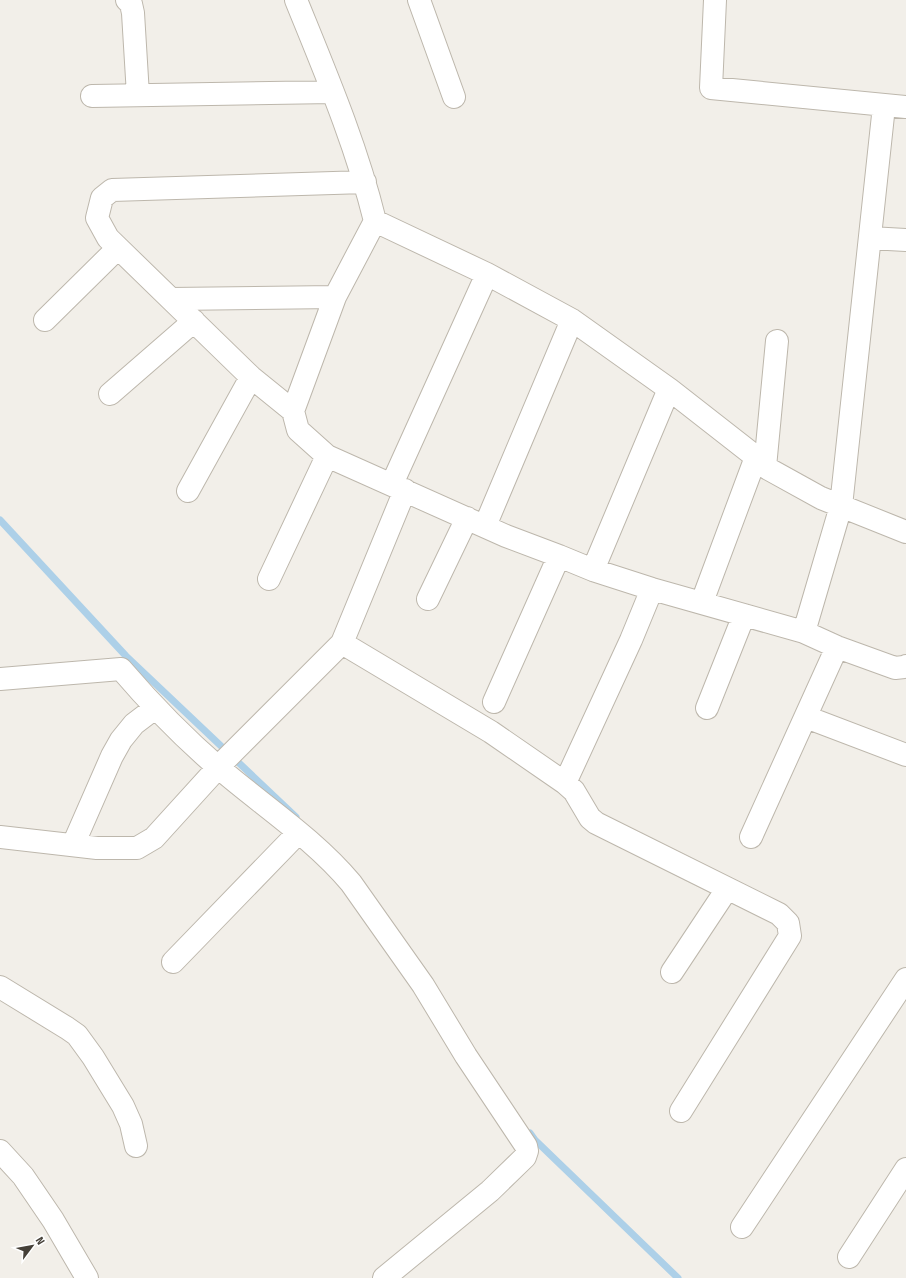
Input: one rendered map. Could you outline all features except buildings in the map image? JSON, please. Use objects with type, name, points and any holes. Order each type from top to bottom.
[{"type":"street","points":[[127,0],[131,4],[133,13],[138,95]]},
{"type":"street","points":[[296,0],[350,135],[365,182],[375,221],[335,297],[293,411],[298,430],[327,456],[476,522],[593,570],[652,589],[804,632],[837,647],[895,668],[906,666]]},
{"type":"street","points":[[419,0],[454,97]]},
{"type":"street","points":[[715,0],[711,88],[906,107]]},
{"type":"street","points":[[92,96],[334,92]]},
{"type":"street","points":[[804,632],[841,506],[884,106]]},
{"type":"street","points":[[293,411],[251,377],[108,238],[97,218],[102,198],[112,190],[365,182]]},
{"type":"street","points":[[375,221],[487,274],[572,320],[669,389],[761,462],[821,498],[906,532]]},
{"type":"street","points":[[870,238],[906,240]]},
{"type":"street","points":[[45,320],[118,248]]},
{"type":"street","points":[[0,837],[98,848],[137,848],[154,838],[221,765],[342,643],[398,487],[487,274]]},
{"type":"street","points":[[171,299],[335,297]]},
{"type":"street","points":[[428,599],[476,522],[572,320]]},
{"type":"street","points":[[110,394],[194,321]]},
{"type":"street","points":[[702,602],[761,462],[777,341]]},
{"type":"street","points":[[188,491],[251,377]]},
{"type":"street","points":[[593,570],[669,389]]},
{"type":"street","points":[[269,579],[327,456]]},
{"type":"street","points":[[494,702],[559,556]]},
{"type":"street","points":[[565,783],[631,640],[652,589]]},
{"type":"street","points":[[707,708],[744,615]]},
{"type":"street","points":[[342,643],[491,732],[565,783],[574,791],[590,818],[596,824],[779,914],[788,923],[790,936],[681,1111]]},
{"type":"street","points":[[751,837],[837,647]]},
{"type":"street","points":[[0,679],[121,669],[154,708],[338,868],[351,883],[423,985],[466,1056],[526,1146],[527,1151],[525,1157],[490,1191],[384,1278]]},
{"type":"street","points":[[73,845],[112,756],[121,740],[134,724],[154,708]]},
{"type":"street","points":[[806,717],[906,754]]},
{"type":"street","points":[[173,962],[298,832]]},
{"type":"street","points":[[672,972],[727,889]]},
{"type":"street","points":[[742,1227],[906,979]]},
{"type":"street","points":[[0,987],[67,1028],[77,1036],[93,1057],[123,1106],[131,1124],[136,1146]]},
{"type":"street","points":[[0,1151],[23,1176],[53,1220],[87,1278]]},
{"type":"street","points":[[849,1257],[906,1169]]},
{"type":"waterway","points":[[0,520],[126,656],[296,817]]},
{"type":"waterway","points":[[530,1133],[535,1140],[678,1278]]}]
